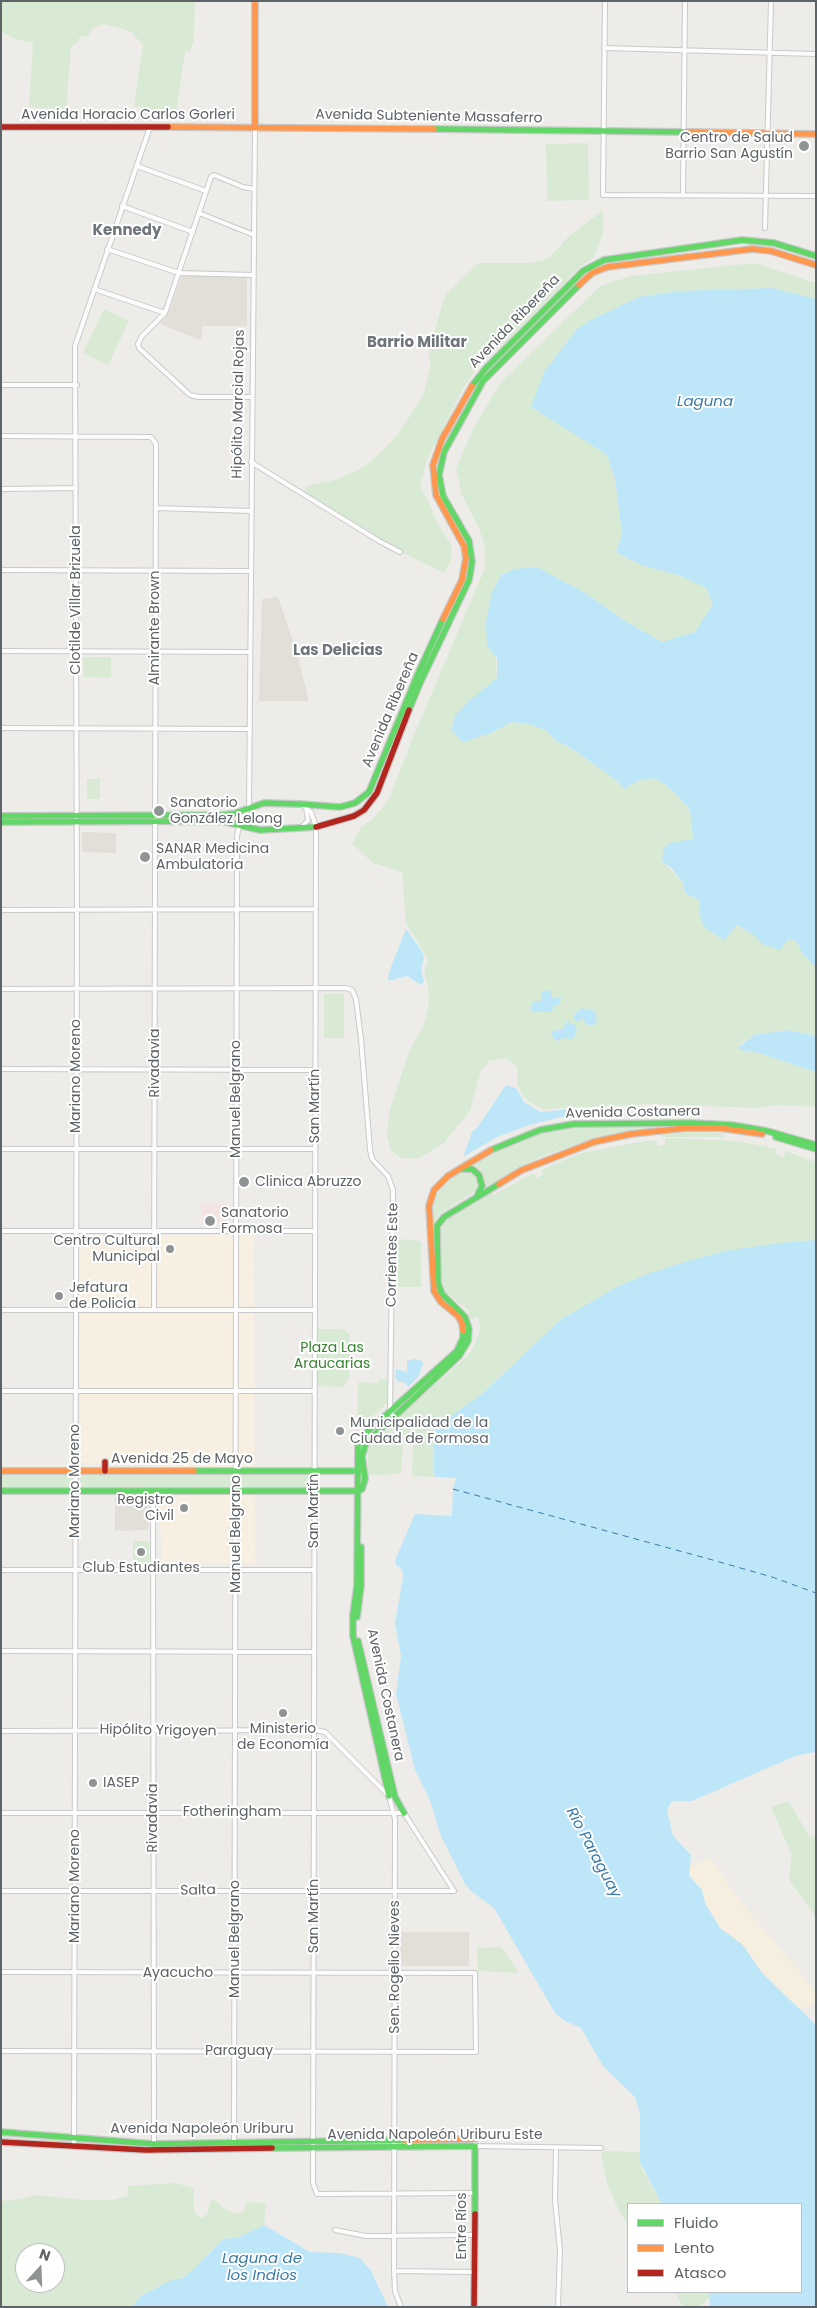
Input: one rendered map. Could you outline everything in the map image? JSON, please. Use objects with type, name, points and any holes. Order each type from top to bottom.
[{"type":"main road","name":"Hipólito Marcial Rojas","points":[[254,128],[255,1]]},
{"type":"main road","name":"Avenida Horacio Carlos Gorleri","points":[[1,127],[254,128]]},
{"type":"main road","name":"Avenida Subteniente Massaferro","points":[[254,128],[816,134]]},
{"type":"main road","name":"Avenida Ribereña","points":[[217,818],[264,802],[340,807],[355,803],[369,792],[413,683],[462,580],[466,558],[464,546],[436,495],[433,465],[442,439],[472,386],[486,368],[583,271],[604,260],[742,240],[774,242],[816,256]]},
{"type":"main road","name":"Avenida Ribereña","points":[[217,818],[238,826],[260,830],[316,827],[354,816],[364,810],[377,793],[420,683],[469,580],[472,562],[469,540],[443,496],[439,475],[444,452],[483,381],[586,278],[607,267],[752,249],[771,251],[816,265]]},
{"type":"main road","points":[[1,822],[155,815],[217,818]]},
{"type":"main road","points":[[1,816],[155,822],[217,818]]},
{"type":"main road","name":"Avenida Costanera","points":[[404,1813],[395,1797],[357,1636],[356,1621],[361,1586],[360,1471],[366,1443],[392,1413],[457,1351],[463,1338],[462,1323],[458,1316],[441,1302],[434,1291],[429,1206],[437,1185],[459,1170],[513,1140],[540,1130],[574,1124],[690,1123],[732,1126],[767,1131],[816,1145]]},
{"type":"main road","name":"Avenida Costanera","points":[[392,1413],[466,1348],[469,1335],[468,1323],[461,1311],[439,1289],[436,1236],[438,1226],[444,1217],[477,1196],[542,1160],[594,1142],[631,1134],[686,1128],[720,1128],[763,1134],[816,1149]]},
{"type":"main road","points":[[459,1170],[472,1169],[480,1175],[482,1186],[477,1196]]},
{"type":"main road","points":[[104,1462],[104,1471]]},
{"type":"main road","name":"Avenida 25 de Mayo","points":[[1,1471],[360,1471]]},
{"type":"main road","points":[[1,1491],[360,1490]]},
{"type":"main road","name":"Avenida Costanera","points":[[360,1490],[357,1586],[352,1622],[389,1796]]},
{"type":"main road","name":"Avenida Napoleón Uriburu","points":[[1,2132],[154,2144],[314,2145]]},
{"type":"main road","name":"Avenida Napoleón Uriburu Este","points":[[314,2145],[395,2139],[475,2142]]},
{"type":"main road","name":"Avenida Napoleón Uriburu","points":[[1,2142],[146,2150],[314,2145]]},
{"type":"main road","name":"Avenida Napoleón Uriburu Este","points":[[314,2145],[395,2146],[475,2142]]},
{"type":"main road","name":"Entre Ríos","points":[[474,2307],[475,2142]]},
{"type":"street","points":[[605,1],[603,195],[816,196]]},
{"type":"street","points":[[683,196],[685,1]]},
{"type":"street","points":[[765,228],[766,133],[771,1]]},
{"type":"street","points":[[604,48],[816,54]]},
{"type":"street","name":"Clotilde Villar Brizuela","points":[[76,819],[75,346],[150,127]]},
{"type":"street","name":"Hipólito Marcial Rojas","points":[[249,807],[254,128]]},
{"type":"street","points":[[136,166],[206,191]]},
{"type":"street","points":[[252,397],[199,397],[190,394],[138,344],[142,336],[165,314],[212,175],[243,187],[254,189]]},
{"type":"street","points":[[122,206],[193,232]]},
{"type":"street","points":[[199,213],[254,235]]},
{"type":"street","points":[[107,249],[179,273],[253,275]]},
{"type":"street","points":[[94,290],[165,314]]},
{"type":"street","points":[[1,385],[76,385]]},
{"type":"street","points":[[1,436],[76,437]]},
{"type":"street","name":"Almirante Brown","points":[[76,437],[151,437],[155,440],[155,815]]},
{"type":"street","points":[[251,462],[400,552]]},
{"type":"street","points":[[1,489],[76,488]]},
{"type":"street","points":[[156,508],[251,511]]},
{"type":"street","points":[[1,570],[251,571]]},
{"type":"street","points":[[1,651],[250,652]]},
{"type":"street","points":[[1,728],[250,729]]},
{"type":"street","points":[[299,804],[314,816],[316,827]]},
{"type":"street","name":"Manuel Belgrano","points":[[234,2144],[236,990],[238,826],[249,807]]},
{"type":"street","points":[[301,828],[308,820],[306,808]]},
{"type":"street","name":"Rivadavia","points":[[154,1310],[155,815]]},
{"type":"street","name":"Mariano Moreno","points":[[74,2146],[76,819]]},
{"type":"street","name":"San Martín","points":[[316,827],[313,2183],[316,2194],[394,2194]]},
{"type":"street","points":[[1,910],[315,909]]},
{"type":"street","points":[[1,989],[236,990],[315,988]]},
{"type":"street","name":"Corrientes Este","points":[[315,988],[346,988],[355,994],[370,1150],[372,1159],[388,1176],[394,1190],[392,1413]]},
{"type":"street","points":[[1,1069],[315,1070]]},
{"type":"street","points":[[1,1149],[315,1149]]},
{"type":"street","points":[[1,1231],[315,1231]]},
{"type":"street","points":[[1,1310],[315,1310]]},
{"type":"street","points":[[1,1391],[314,1391]]},
{"type":"street","name":"Rivadavia","points":[[153,1491],[154,2144]]},
{"type":"street","points":[[1,1570],[314,1570]]},
{"type":"street","points":[[1,1652],[314,1652]]},
{"type":"street","name":"Hipólito Yrigoyen","points":[[1,1730],[315,1730]]},
{"type":"street","points":[[315,1730],[325,1732],[389,1796]]},
{"type":"street","name":"Sen. Rogelio Nieves","points":[[389,1796],[394,1812],[396,1892],[394,2291],[401,2307]]},
{"type":"street","name":"Fotheringham","points":[[1,1813],[404,1813]]},
{"type":"street","name":"Salta","points":[[1,1891],[454,1891],[404,1813]]},
{"type":"street","name":"Ayacucho","points":[[1,1972],[475,1973],[476,2052]]},
{"type":"street","name":"Paraguay","points":[[1,2051],[476,2052]]},
{"type":"street","name":"Avenida Napoleón Uriburu Este","points":[[475,2142],[556,2148],[601,2148]]},
{"type":"street","points":[[556,2148],[555,2200],[560,2251],[558,2307]]},
{"type":"street","points":[[394,2194],[475,2193]]},
{"type":"street","points":[[336,2230],[366,2236],[474,2235]]},
{"type":"street","points":[[394,2272],[474,2272]]},
{"type":"shaded area","points":[[182,275],[247,276],[247,326],[203,326],[201,340],[160,324],[169,313]]},
{"type":"shaded area","points":[[278,597],[298,657],[309,701],[259,701],[262,599]]},
{"type":"shaded area","points":[[82,832],[116,833],[116,853],[82,852]]},
{"type":"shaded area","name":"Sanatorio Formosa","points":[[202,1204],[228,1204],[228,1224],[202,1224]]},
{"type":"shaded area","points":[[254,1235],[255,1563],[162,1564],[158,1463],[80,1463],[79,1236]]},
{"type":"shaded area","points":[[145,1495],[150,1500],[148,1530],[115,1531],[115,1497]]},
{"type":"shaded area","points":[[401,1932],[469,1932],[469,1966],[400,1966]]},
{"type":"green space","points":[[1,1],[195,1],[194,41],[190,51],[185,52],[176,113],[134,106],[143,45],[130,31],[104,24],[93,28],[88,36],[79,38],[78,43],[71,46],[66,110],[29,107],[33,43],[15,39],[1,31]]},
{"type":"green space","points":[[588,143],[589,200],[547,201],[546,144]]},
{"type":"green space","points":[[603,210],[603,234],[594,257],[579,268],[508,340],[475,370],[460,394],[427,460],[420,487],[429,502],[437,523],[452,546],[450,563],[444,573],[379,541],[302,493],[309,485],[331,481],[357,471],[372,461],[396,437],[423,396],[431,365],[429,360],[430,346],[445,295],[478,263],[530,263],[548,259],[568,237]]},
{"type":"green space","points":[[754,263],[816,283],[816,299],[772,288],[679,291],[639,297],[577,329],[566,345],[579,436],[606,454],[615,478],[622,535],[616,552],[641,565],[681,576],[706,588],[714,604],[695,632],[662,642],[622,619],[587,594],[567,585],[515,569],[501,575],[492,592],[497,678],[485,689],[463,742],[491,733],[512,722],[530,724],[547,731],[555,740],[571,748],[616,780],[625,789],[637,781],[653,778],[665,784],[680,798],[690,810],[693,839],[683,841],[662,861],[683,883],[685,893],[699,900],[700,917],[737,925],[754,935],[762,944],[788,939],[796,941],[803,954],[816,967],[816,1036],[788,1030],[754,1035],[740,1044],[745,1051],[756,1052],[816,1072],[816,1107],[779,1105],[756,1108],[651,1104],[543,1109],[529,1102],[521,1093],[518,1085],[517,1066],[505,1058],[489,1061],[481,1071],[470,1111],[443,1144],[417,1159],[401,1158],[391,1151],[387,1135],[390,1110],[409,1051],[423,1027],[429,1003],[428,986],[424,972],[428,959],[406,923],[402,872],[373,863],[352,844],[361,827],[374,818],[389,799],[413,737],[485,568],[485,548],[479,528],[462,495],[456,469],[474,427],[501,382],[600,286],[631,276]]},
{"type":"green space","points":[[104,309],[129,321],[108,365],[83,353]]},
{"type":"green space","points":[[83,657],[111,657],[111,678],[84,677]]},
{"type":"green space","points":[[87,779],[100,779],[100,799],[87,799]]},
{"type":"green space","points":[[324,994],[344,994],[344,1038],[324,1038]]},
{"type":"green space","points":[[586,1125],[661,1127],[634,1130],[581,1143],[537,1158],[486,1187],[481,1171],[472,1164],[528,1136],[560,1128]]},
{"type":"green space","points":[[662,1133],[724,1133],[724,1137],[662,1137]]},
{"type":"green space","points":[[665,1139],[738,1141],[777,1149],[776,1154],[784,1157],[785,1151],[816,1162],[816,1240],[786,1242],[560,1320],[483,1393],[454,1415],[438,1424],[433,1434],[433,1468],[435,1477],[412,1476],[413,1442],[410,1439],[403,1443],[401,1474],[368,1475],[368,1446],[463,1360],[471,1351],[479,1334],[480,1325],[478,1317],[470,1319],[468,1310],[443,1290],[439,1232],[443,1224],[451,1216],[491,1191],[493,1195],[534,1173],[536,1178],[543,1175],[541,1170],[581,1153],[645,1141],[657,1140],[658,1146],[665,1145]]},
{"type":"green space","points":[[459,1171],[474,1174],[477,1177],[478,1189],[440,1214],[433,1226],[433,1206],[436,1192],[443,1182]]},
{"type":"green space","points":[[398,1239],[421,1241],[421,1287],[398,1287]]},
{"type":"green space","name":"Plaza Las Araucarias","points":[[315,1329],[342,1329],[350,1334],[349,1378],[343,1387],[314,1386]]},
{"type":"green space","points":[[387,1379],[387,1403],[357,1431],[358,1382],[378,1383],[378,1380]]},
{"type":"green space","points":[[1,1475],[314,1475],[314,1487],[1,1487]]},
{"type":"green space","name":"Club Estudiantes","points":[[133,1541],[149,1541],[149,1564],[133,1563]]},
{"type":"green space","points":[[788,1801],[810,1837],[816,1836],[816,1926],[814,1914],[791,1883],[789,1875],[792,1855],[771,1807]]},
{"type":"green space","points":[[501,1947],[519,1973],[478,1971],[477,1948]]},
{"type":"green space","points":[[1,2136],[46,2137],[114,2146],[458,2141],[458,2144],[114,2148],[33,2139],[1,2138]]},
{"type":"green space","points":[[604,2151],[645,2152],[640,2160],[641,2167],[661,2203],[627,2203],[627,2223],[619,2211],[607,2183],[601,2154]]},
{"type":"green space","points":[[175,2183],[194,2188],[193,2205],[196,2214],[202,2218],[208,2213],[211,2199],[217,2201],[222,2208],[236,2214],[244,2212],[246,2202],[266,2203],[264,2225],[237,2238],[223,2239],[210,2251],[194,2273],[157,2287],[141,2296],[131,2307],[1,2307],[1,2201],[35,2195],[87,2200],[113,2200],[129,2196],[127,2186]]},
{"type":"green space","points":[[675,2293],[708,2293],[710,2297],[699,2307],[684,2307]]},
{"type":"sand","points":[[710,1858],[742,1903],[816,1992],[816,2001],[812,2005],[797,2007],[720,1928],[705,1903],[702,1890],[688,1873],[689,1867]]},
{"type":"water","name":"Laguna","points":[[772,288],[816,299],[816,967],[803,954],[796,941],[788,939],[780,950],[762,944],[754,935],[737,925],[724,940],[705,928],[700,917],[699,900],[685,893],[683,883],[671,868],[662,861],[663,850],[669,843],[693,839],[690,810],[665,784],[653,778],[637,781],[625,789],[616,780],[571,748],[555,740],[547,731],[530,724],[512,722],[491,733],[463,742],[451,731],[455,716],[468,702],[497,678],[497,658],[487,646],[486,622],[492,592],[501,575],[515,569],[537,567],[587,594],[622,619],[662,642],[695,632],[713,604],[706,588],[681,576],[641,565],[616,552],[622,535],[615,478],[606,454],[531,407],[544,372],[577,329],[591,320],[639,297],[679,291]]},
{"type":"water","points":[[406,929],[422,951],[424,957],[421,970],[424,982],[421,985],[407,976],[388,981],[389,972]]},
{"type":"water","points":[[550,991],[553,999],[562,996],[558,1006],[555,1005],[551,1012],[532,1012],[530,1009],[532,1003],[534,1001],[541,1001],[541,992]]},
{"type":"water","points":[[581,1008],[595,1011],[597,1019],[594,1025],[588,1025],[582,1018],[579,1022],[574,1020],[574,1015]]},
{"type":"water","points":[[566,1022],[574,1024],[577,1031],[572,1039],[564,1038],[559,1041],[554,1039],[551,1032],[562,1029]]},
{"type":"water","points":[[788,1030],[816,1036],[816,1072],[756,1052],[740,1050],[738,1047],[754,1035]]},
{"type":"water","points":[[506,1085],[516,1088],[524,1102],[540,1112],[572,1109],[581,1116],[561,1117],[529,1125],[497,1137],[463,1157],[472,1132],[477,1128]]},
{"type":"water","name":"Río Paraguay","points":[[816,1240],[816,1752],[795,1756],[692,1801],[672,1801],[667,1810],[673,1836],[691,1855],[689,1876],[702,1890],[705,1903],[720,1928],[743,1945],[762,1973],[816,2025],[816,2307],[710,2307],[709,2293],[802,2293],[802,2203],[661,2203],[640,2162],[640,2114],[635,2097],[603,2066],[581,2028],[563,2020],[555,2013],[494,1908],[471,1891],[465,1884],[441,1836],[430,1800],[415,1770],[396,1694],[401,1656],[395,1623],[403,1577],[402,1569],[396,1565],[395,1560],[415,1514],[452,1516],[453,1489],[456,1478],[435,1477],[433,1433],[436,1427],[483,1393],[560,1320],[617,1287],[647,1274],[725,1251]]},
{"type":"water","points":[[415,1359],[422,1361],[423,1364],[418,1377],[408,1387],[404,1382],[398,1382],[395,1377],[396,1369],[407,1372],[407,1361]]},
{"type":"water","name":"Laguna de los Indios","points":[[264,2225],[310,2252],[339,2253],[360,2258],[371,2271],[388,2307],[131,2307],[141,2296],[169,2281],[183,2278],[223,2239],[237,2238]]},
{"type":"ferry route","points":[[453,1489],[772,1577],[816,1593]]},
{"type":"traffic: fast","points":[[434,129],[687,132]]},
{"type":"traffic: fast","points":[[472,386],[486,368],[583,271],[604,260],[742,240],[774,243],[816,256]]},
{"type":"traffic: fast","points":[[409,710],[469,580],[472,562],[469,541],[443,496],[439,475],[444,452],[483,381],[579,285]]},
{"type":"traffic: fast","points":[[299,804],[340,807],[355,803],[369,792],[443,619]]},
{"type":"traffic: fast","points":[[1,816],[222,815],[233,814],[264,803],[299,804]]},
{"type":"traffic: fast","points":[[1,822],[222,821],[260,830],[316,827]]},
{"type":"traffic: fast","points":[[491,1150],[540,1130],[574,1124],[690,1123],[732,1125],[767,1131],[816,1145]]},
{"type":"traffic: fast","points":[[776,1137],[816,1149]]},
{"type":"traffic: fast","points":[[462,1169],[472,1169],[479,1175],[482,1186],[478,1194]]},
{"type":"traffic: fast","points":[[358,1491],[362,1489],[365,1479],[362,1456],[366,1443],[459,1356],[468,1341],[469,1329],[465,1317],[442,1294],[438,1283],[437,1226],[444,1217],[499,1184]]},
{"type":"traffic: fast","points":[[389,1796],[353,1636],[353,1615],[357,1586],[358,1446],[367,1432],[457,1351],[463,1338],[463,1331]]},
{"type":"traffic: fast","points":[[194,1471],[359,1471]]},
{"type":"traffic: fast","points":[[1,1491],[358,1491]]},
{"type":"traffic: fast","points":[[357,1617],[361,1586],[361,1547]]},
{"type":"traffic: fast","points":[[358,1641],[395,1797],[404,1813]]},
{"type":"traffic: fast","points":[[1,2132],[154,2144],[404,2140]]},
{"type":"traffic: fast","points":[[272,2148],[475,2146],[475,2214]]},
{"type":"traffic: slow","points":[[255,1],[255,128]]},
{"type":"traffic: slow","points":[[168,127],[434,129]]},
{"type":"traffic: slow","points":[[687,132],[816,134]]},
{"type":"traffic: slow","points":[[579,285],[592,273],[607,267],[752,249],[771,251],[816,265]]},
{"type":"traffic: slow","points":[[443,619],[462,580],[466,558],[464,546],[436,495],[433,465],[442,439],[472,386]]},
{"type":"traffic: slow","points":[[499,1184],[522,1170],[594,1142],[631,1134],[686,1128],[720,1128],[762,1134]]},
{"type":"traffic: slow","points":[[463,1331],[462,1323],[458,1316],[441,1302],[434,1291],[429,1206],[434,1190],[448,1176],[491,1150]]},
{"type":"traffic: slow","points":[[1,1471],[194,1471]]},
{"type":"traffic: slow","points":[[404,2140],[475,2139]]},
{"type":"traffic: jam","points":[[1,127],[168,127]]},
{"type":"traffic: jam","points":[[316,827],[354,816],[364,810],[377,793],[409,710]]},
{"type":"traffic: jam","points":[[105,1462],[105,1471]]},
{"type":"traffic: jam","points":[[1,2142],[146,2150],[272,2148]]},
{"type":"traffic: jam","points":[[474,2307],[475,2214]]},
{"type":"place","name":"Centro de Salud Barrio San Agustín","points":[[804,146]]},
{"type":"place","name":"Sanatorio González Lelong","points":[[159,811]]},
{"type":"place","name":"SANAR Medicina Ambulatoria","points":[[145,857]]},
{"type":"place","name":"Clinica Abruzzo","points":[[244,1182]]},
{"type":"place","name":"Sanatorio Formosa","points":[[210,1221]]},
{"type":"place","name":"Centro Cultural Municipal","points":[[170,1249]]},
{"type":"place","name":"Jefatura de Policía","points":[[59,1296]]},
{"type":"place","name":"Municipalidad de la Ciudad de Formosa","points":[[340,1431]]},
{"type":"place","name":"Registro Civil","points":[[184,1508]]},
{"type":"place","name":"Club Estudiantes","points":[[141,1552]]},
{"type":"place","name":"Ministerio de Economía","points":[[283,1713]]},
{"type":"place","name":"IASEP","points":[[93,1783]]},
{"type":"district","name":"Kennedy","points":[[127,231]]},
{"type":"district","name":"Barrio Militar","points":[[417,343]]},
{"type":"district","name":"Las Delicias","points":[[338,651]]}]
